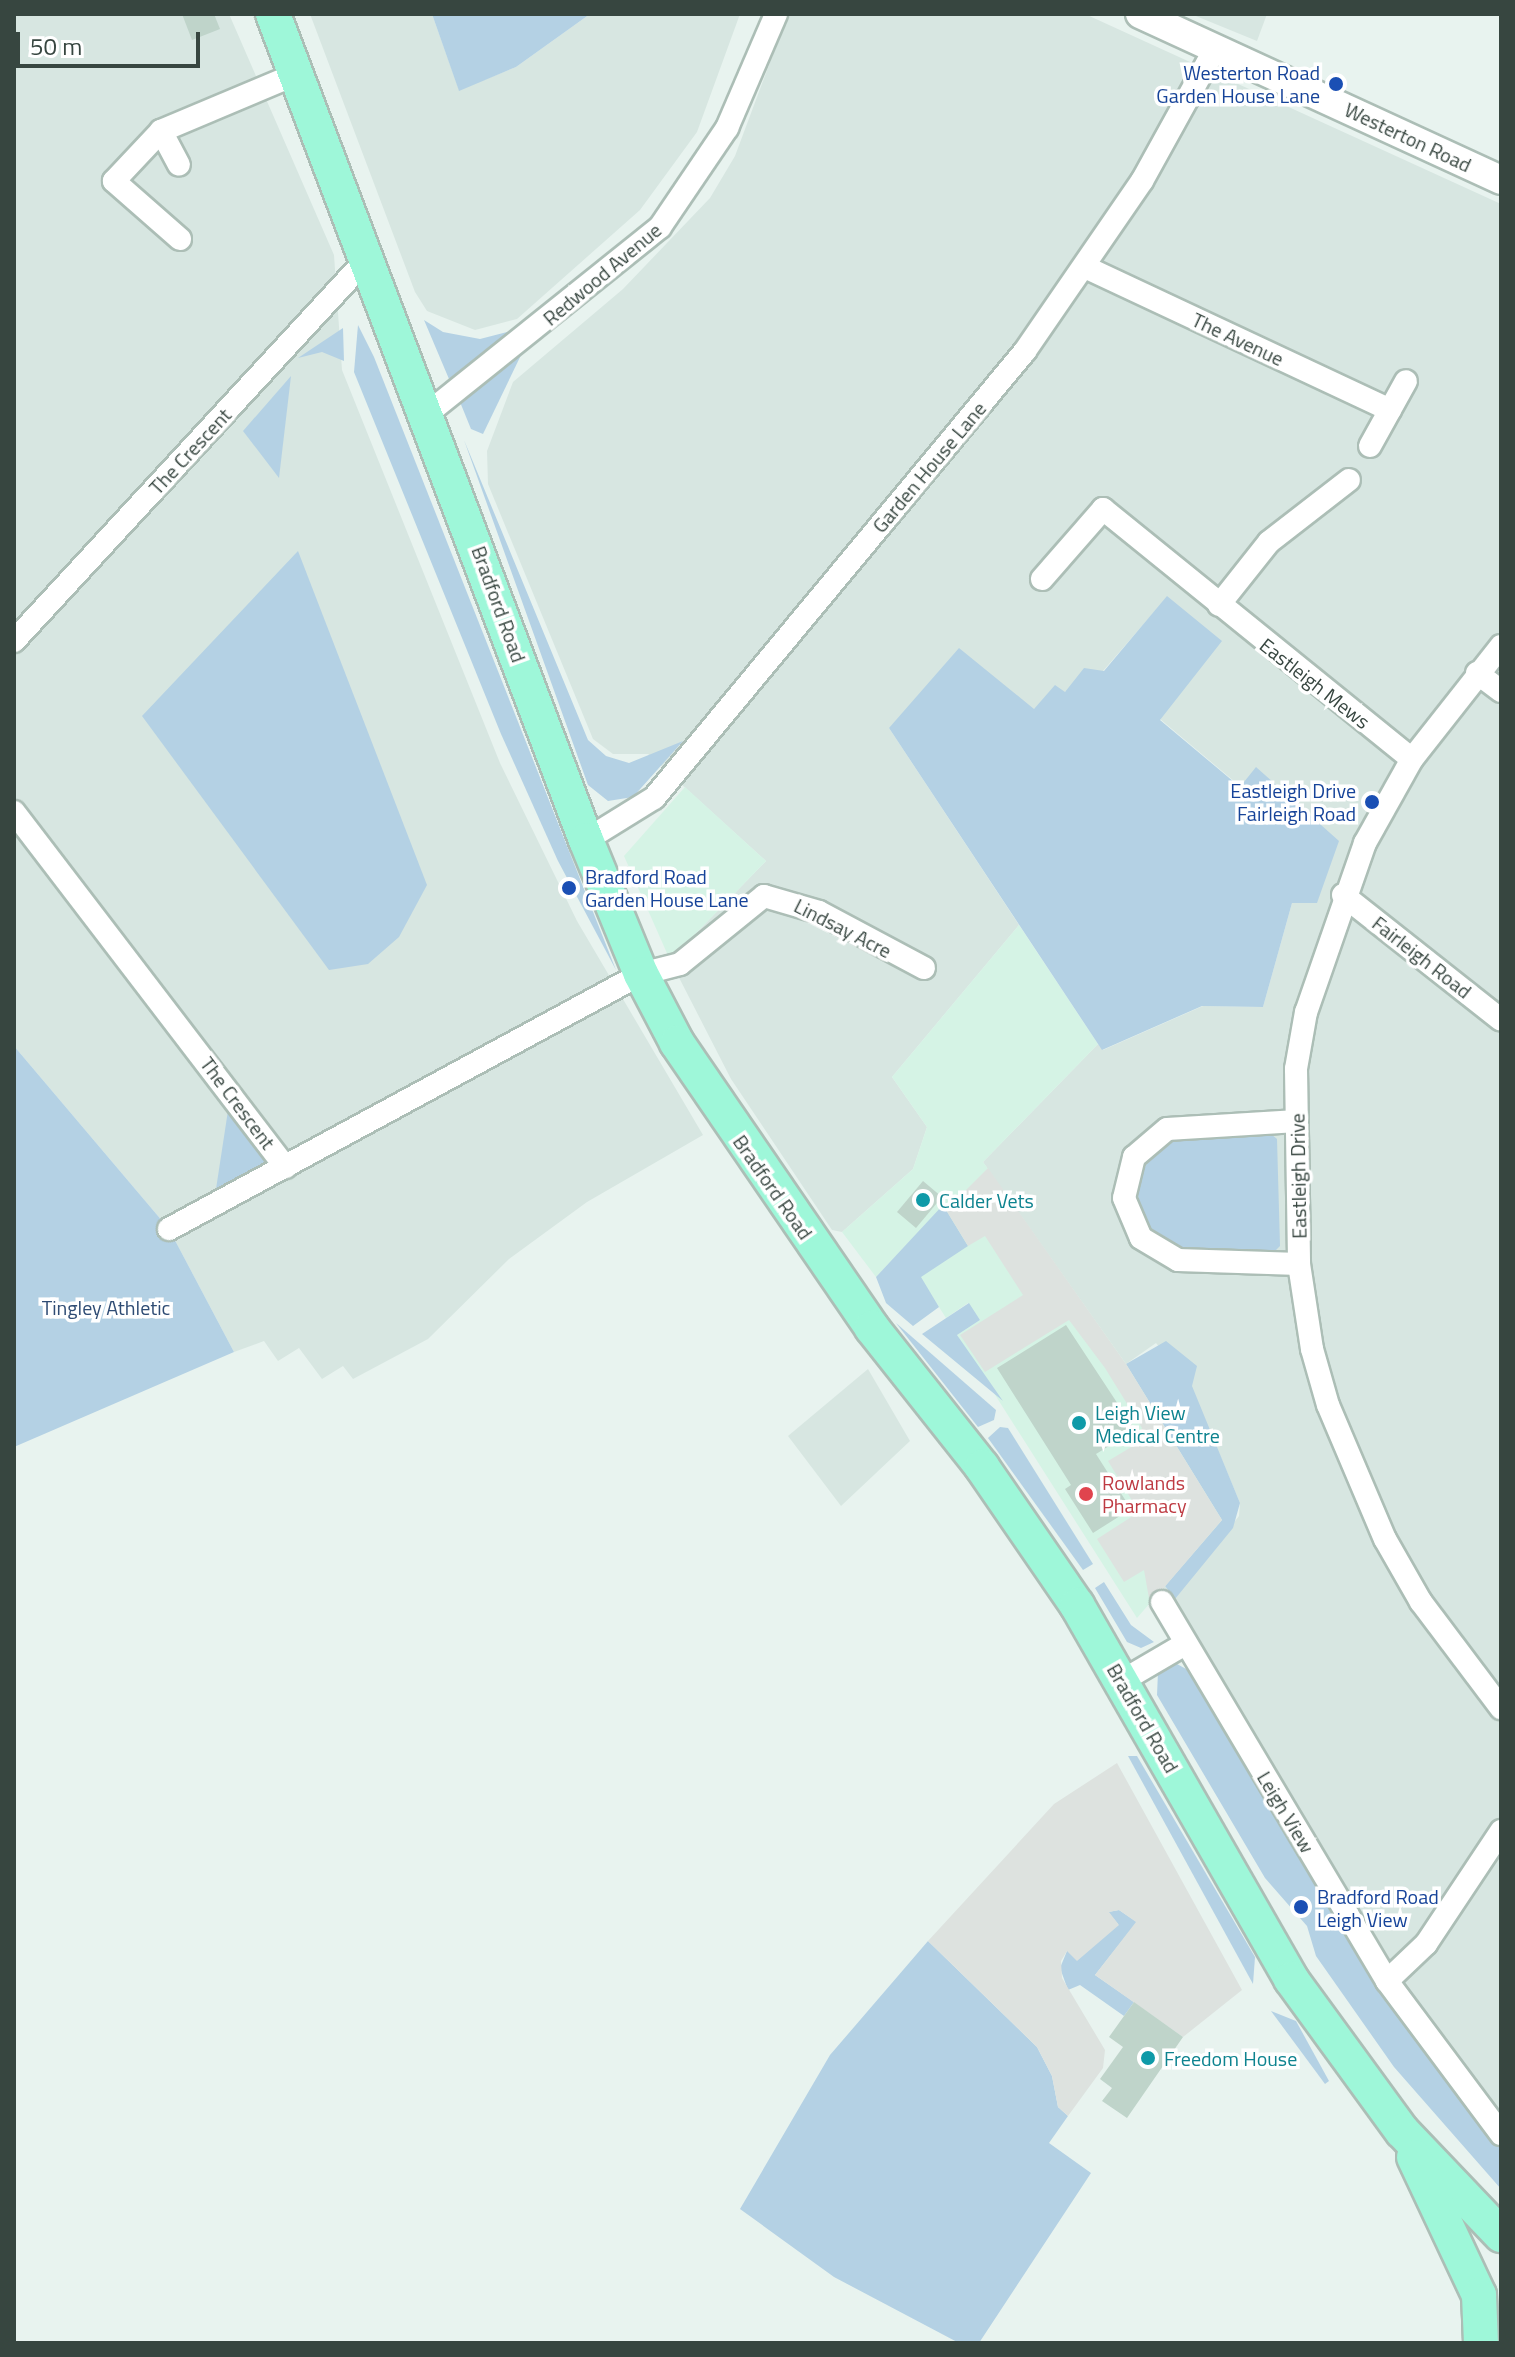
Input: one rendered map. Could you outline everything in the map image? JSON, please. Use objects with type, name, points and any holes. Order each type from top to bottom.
[{"type":"main road","name":"Bradford Road","points":[[273,14],[292,76],[428,413],[586,840],[641,974],[725,1119],[872,1328],[982,1467],[1122,1681],[1291,1979],[1402,2131],[1501,2235]]},
{"type":"main road","points":[[1402,2131],[1479,2295],[1481,2343]]},
{"type":"main road","points":[[1491,2343],[1501,2332]]},
{"type":"street","name":"Redwood Avenue","points":[[428,413],[637,249],[685,197],[727,128],[776,14]]},
{"type":"street","name":"Westerton Road","points":[[1140,14],[1501,180]]},
{"type":"street","name":"Garden House Lane","points":[[586,840],[654,798],[1025,351],[1142,181],[1216,47]]},
{"type":"street","points":[[180,239],[114,181],[161,131],[292,76]]},
{"type":"street","points":[[161,131],[179,165]]},
{"type":"street","name":"The Crescent","points":[[14,641],[365,261]]},
{"type":"street","name":"The Avenue","points":[[1085,267],[1390,410]]},
{"type":"street","points":[[1370,446],[1406,381]]},
{"type":"street","points":[[1219,605],[1269,542],[1349,480]]},
{"type":"street","name":"Eastleigh Mews","points":[[1042,579],[1103,509],[1412,759]]},
{"type":"street","name":"Eastleigh Drive","points":[[1501,646],[1412,759],[1343,895],[1306,1012],[1296,1069],[1299,1264],[1312,1349],[1328,1405],[1385,1539],[1459,1659],[1501,1708]]},
{"type":"street","points":[[1477,673],[1501,691]]},
{"type":"street","name":"The Crescent","points":[[14,812],[285,1167]]},
{"type":"street","name":"Fairleigh Road","points":[[1343,895],[1501,1020]]},
{"type":"street","name":"Lindsay Acre","points":[[641,974],[680,964],[764,896],[819,912],[924,968]]},
{"type":"street","name":"The Crescent","points":[[169,1229],[641,974]]},
{"type":"street","points":[[1297,1121],[1167,1129],[1134,1157],[1124,1198],[1141,1238],[1178,1260],[1299,1264]]},
{"type":"street","name":"Leigh View","points":[[1162,1602],[1387,1981],[1501,2134]]},
{"type":"street","points":[[1122,1681],[1185,1644]]},
{"type":"street","points":[[1387,1981],[1426,1944],[1501,1831]]},
{"type":"shaded area","points":[[14,14],[229,14],[334,255],[342,370],[500,763],[577,921],[703,1135],[587,1202],[509,1259],[428,1339],[353,1379],[343,1366],[322,1379],[299,1348],[278,1361],[264,1341],[234,1352],[169,1229],[14,1046]]},
{"type":"shaded area","points":[[310,14],[432,14],[459,90],[516,67],[590,14],[740,14],[697,132],[640,210],[517,319],[475,330],[427,311],[415,292]]},
{"type":"shaded area","points":[[788,14],[1085,14],[1501,204],[1501,2150],[1435,2071],[1333,1921],[1150,1604],[1165,1586],[1175,1598],[1239,1516],[1240,1503],[1191,1386],[1156,1343],[1126,1364],[983,1162],[1098,1044],[1103,1050],[1203,1006],[1263,1007],[1292,903],[1257,768],[1241,787],[1160,719],[1167,597],[1103,671],[1034,709],[889,728],[1019,925],[892,1077],[927,1127],[913,1169],[842,1232],[832,1230],[731,1079],[670,960],[766,861],[648,754],[613,754],[593,739],[488,484],[487,451],[513,382],[623,289],[710,198],[735,156]]},
{"type":"shaded area","points":[[1191,14],[1267,14],[1257,41]]},
{"type":"shaded area","points":[[685,787],[766,861],[670,960],[624,856]]},
{"type":"shaded area","points":[[1019,925],[1098,1044],[983,1162],[1126,1364],[1222,1520],[1137,1618],[957,1335],[980,1320],[968,1303],[946,1318],[920,1277],[943,1206],[876,1277],[842,1232],[913,1169],[927,1127],[892,1077]]},
{"type":"shaded area","name":"Leigh View Medical Centre","points":[[988,1168],[1126,1364],[1222,1520],[1150,1604],[1144,1570],[1124,1582],[1097,1539],[1139,1512],[1108,1461],[1133,1446],[1142,1428],[1105,1368],[1069,1320],[985,1372],[960,1335],[1023,1295],[985,1236],[968,1246],[946,1210]]},
{"type":"shaded area","points":[[868,1369],[910,1441],[841,1506],[788,1436]]},
{"type":"shaded area","name":"Freedom House","points":[[1117,1763],[1242,1990],[1183,2037],[1095,1975],[1136,1922],[1119,1910],[1109,1912],[1119,1925],[1077,1961],[1067,1951],[1061,1961],[1062,1978],[1105,2050],[1103,2068],[1068,2116],[1058,2107],[1052,2076],[1037,2047],[928,1941],[1054,1804]]},
{"type":"green space","points":[[432,14],[590,14],[516,67],[459,91]]},
{"type":"green space","points":[[424,320],[443,332],[480,339],[523,328],[449,379]]},
{"type":"green space","points":[[358,325],[374,357],[616,970],[558,861],[501,734],[354,372]]},
{"type":"green space","points":[[343,328],[344,361],[322,352],[298,358]]},
{"type":"green space","points":[[522,353],[483,434],[471,429],[460,402]]},
{"type":"green space","points":[[291,376],[279,478],[243,431]]},
{"type":"green space","points":[[464,440],[588,740],[606,756],[629,763],[683,741],[633,797],[608,801],[588,785]]},
{"type":"green space","points":[[298,551],[427,885],[399,937],[368,964],[329,970],[142,716]]},
{"type":"green space","points":[[1167,596],[1222,641],[1160,720],[1240,787],[1256,767],[1339,841],[1317,903],[1292,903],[1263,1007],[1202,1006],[1102,1050],[889,728],[959,648],[1034,709],[1055,685],[1065,692],[1084,668],[1104,671]]},
{"type":"green space","name":"Tingley Athletic","points":[[14,1046],[169,1229],[234,1352],[14,1447]]},
{"type":"green space","points":[[231,1091],[285,1167],[214,1202]]},
{"type":"green space","points":[[1266,1130],[1277,1139],[1280,1246],[1273,1253],[1174,1248],[1143,1223],[1136,1185],[1153,1151],[1170,1140]]},
{"type":"green space","points":[[943,1205],[968,1246],[921,1277],[939,1307],[913,1326],[886,1303],[876,1277]]},
{"type":"green space","points":[[969,1303],[980,1320],[957,1335],[1003,1401],[922,1334]]},
{"type":"green space","points":[[896,1323],[996,1410],[994,1420],[978,1427]]},
{"type":"green space","points":[[1166,1341],[1197,1366],[1192,1386],[1240,1503],[1233,1528],[1175,1599],[1165,1586],[1222,1520],[1126,1364]]},
{"type":"green space","points":[[1000,1427],[1008,1428],[1093,1564],[1083,1570],[988,1438]]},
{"type":"green space","points":[[1104,1582],[1131,1625],[1154,1642],[1141,1648],[1127,1642],[1095,1588]]},
{"type":"green space","points":[[1177,1664],[1188,1670],[1381,1995],[1501,2150],[1501,2189],[1394,2067],[1316,1956],[1307,1926],[1265,1878],[1157,1695],[1158,1672]]},
{"type":"green space","points":[[1128,1756],[1137,1756],[1255,1957],[1253,1984]]},
{"type":"green space","points":[[1119,1910],[1137,1922],[1095,1975],[1134,2002],[1124,2016],[1080,1985],[1068,1990],[1060,1968],[1067,1951],[1118,1924],[1108,1912]]},
{"type":"green space","points":[[928,1941],[1037,2047],[1052,2076],[1058,2107],[1068,2116],[1049,2143],[1091,2173],[979,2343],[959,2343],[834,2277],[740,2209],[830,2055]]},
{"type":"green space","points":[[1271,2011],[1296,2021],[1329,2081],[1325,2084]]},
{"type":"building","points":[[182,14],[214,14],[220,29],[192,40]]},
{"type":"building","name":"Calder Vets","points":[[923,1181],[942,1197],[916,1228],[897,1212]]},
{"type":"building","name":"Leigh View Medical Centre","points":[[1066,1325],[1135,1430],[1096,1454],[1131,1509],[1093,1533],[1065,1489],[1071,1485],[997,1368]]},
{"type":"building","name":"Freedom House","points":[[1134,2002],[1183,2037],[1127,2118],[1102,2101],[1112,2088],[1100,2079],[1123,2047],[1109,2037]]},
{"type":"place","name":"Westerton Road Garden House Lane","points":[[1336,84]]},
{"type":"place","name":"Eastleigh Drive Fairleigh Road","points":[[1372,802]]},
{"type":"place","name":"Bradford Road Garden House Lane","points":[[569,888]]},
{"type":"place","name":"Calder Vets","points":[[923,1200]]},
{"type":"place","name":"Leigh View Medical Centre","points":[[1079,1423]]},
{"type":"place","name":"Rowlands Pharmacy","points":[[1086,1494]]},
{"type":"place","name":"Bradford Road Leigh View","points":[[1301,1907]]},
{"type":"place","name":"Freedom House","points":[[1148,2058]]}]
